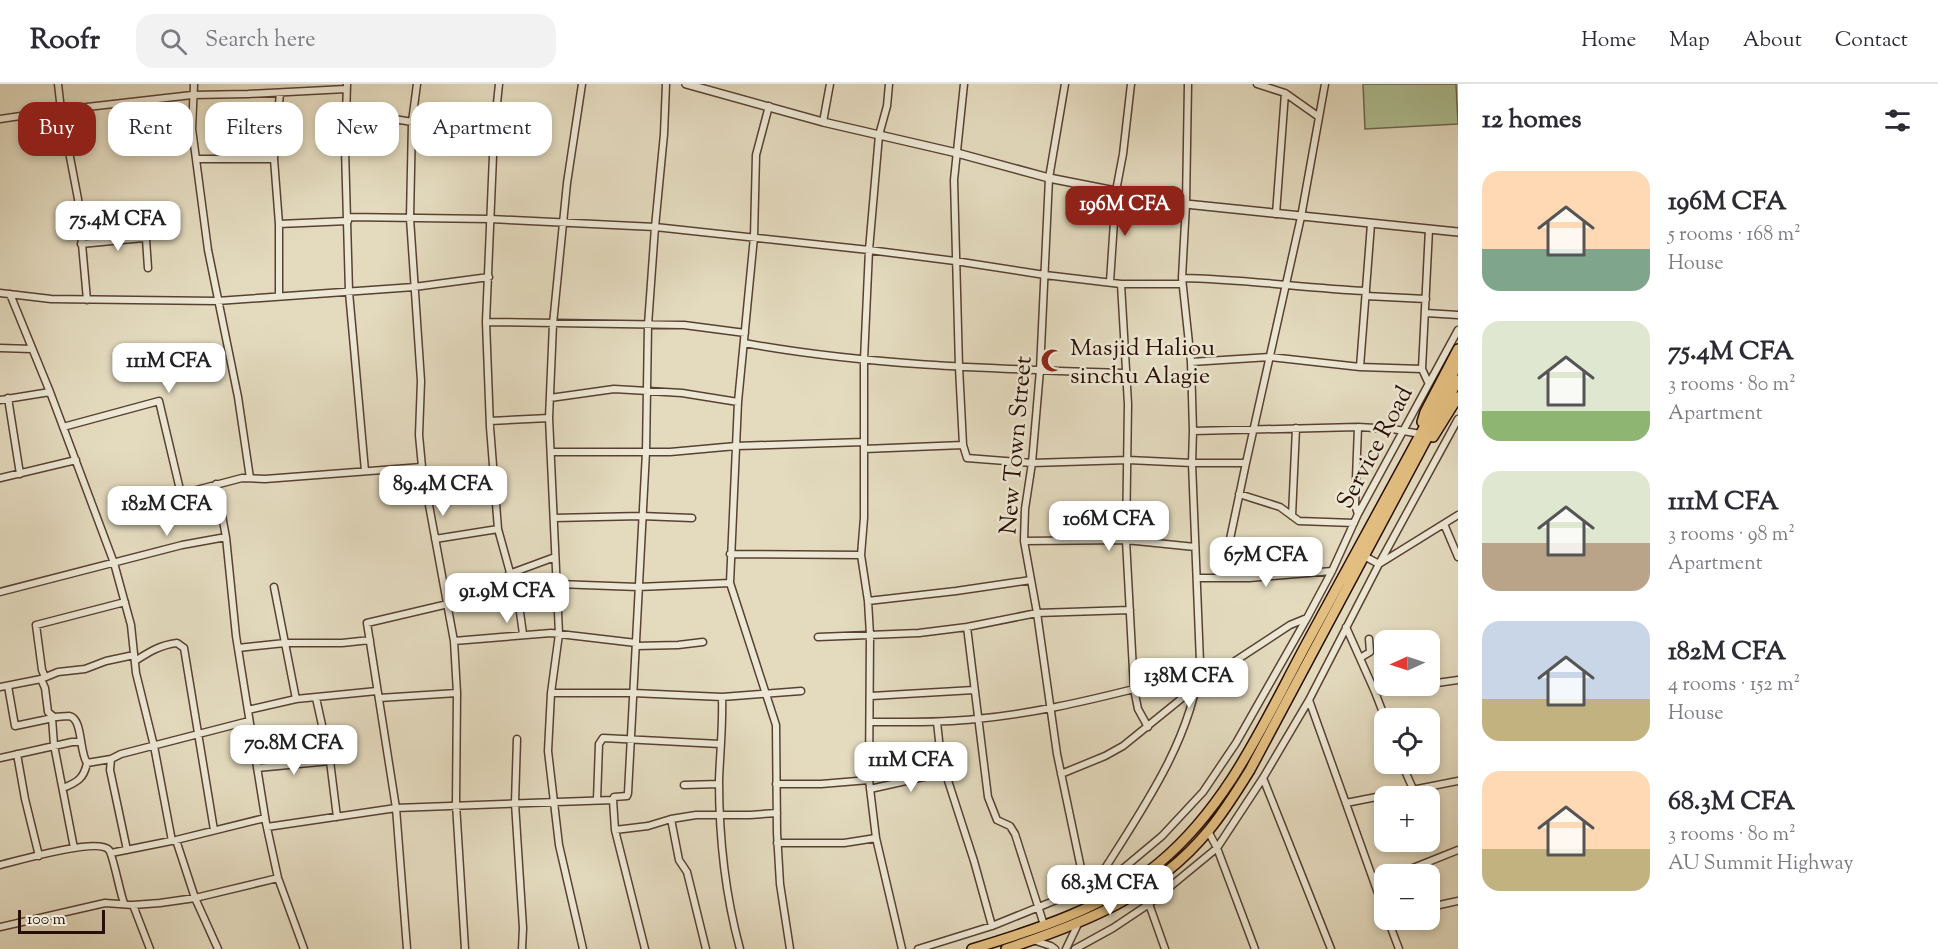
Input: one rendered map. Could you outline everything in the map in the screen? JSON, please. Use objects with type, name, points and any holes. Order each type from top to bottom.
[{"type":"main road","points":[[1424,434],[1425,412],[1458,349]]},
{"type":"main road","points":[[1006,949],[1078,924],[1142,890],[1166,871],[1208,831],[1250,770],[1364,556],[1458,364]]},
{"type":"main road","points":[[972,949],[1044,925],[1101,902],[1159,863],[1202,821],[1221,797],[1260,731],[1424,434],[1458,380]]},
{"type":"main road","points":[[1424,434],[1439,430],[1458,397]]},
{"type":"street","points":[[58,84],[60,102]]},
{"type":"street","points":[[194,84],[192,129],[208,250],[238,397],[250,478]]},
{"type":"street","points":[[414,102],[417,84]]},
{"type":"street","points":[[497,102],[499,84]]},
{"type":"street","points":[[582,84],[573,140],[553,324],[549,418],[559,634],[551,693],[548,751],[559,845],[583,949]]},
{"type":"street","points":[[267,827],[396,808],[456,804],[597,801],[627,796],[646,452],[648,325],[666,84]]},
{"type":"street","points":[[686,84],[702,86],[823,122],[957,153],[1049,178],[1116,191],[1186,204],[1458,232]]},
{"type":"street","points":[[823,122],[830,84]]},
{"type":"street","points":[[889,84],[887,106],[879,135],[869,250],[864,360],[864,518],[861,555],[868,601],[870,635],[870,789],[876,838],[902,949]]},
{"type":"street","points":[[964,84],[954,180],[959,367],[963,445],[967,458],[1032,463],[1128,460],[1246,463]]},
{"type":"street","name":"New Town Street","points":[[1065,84],[1049,178],[1040,370],[1032,463],[1025,509],[1024,542],[1061,774],[1082,873],[1081,891]]},
{"type":"street","points":[[1110,282],[1116,191],[1131,84]]},
{"type":"street","points":[[1095,884],[1168,761],[1191,708],[1200,662],[1192,463],[1191,362],[1182,281],[1188,84]]},
{"type":"street","points":[[1257,84],[1281,89],[1319,117]]},
{"type":"street","points":[[1222,577],[1287,286],[1325,84]]},
{"type":"street","points":[[96,106],[192,95],[280,93],[347,87],[346,102]]},
{"type":"street","points":[[1276,214],[1281,89]]},
{"type":"street","points":[[279,296],[279,224],[274,159],[280,93]]},
{"type":"street","points":[[769,106],[756,155],[754,237],[738,402],[730,583],[776,725],[777,843],[780,884],[790,949]]},
{"type":"street","points":[[0,119],[18,116]]},
{"type":"street","points":[[70,156],[78,199],[87,300]]},
{"type":"street","points":[[345,156],[349,292],[364,471]]},
{"type":"street","points":[[411,156],[410,218],[421,381],[419,435],[422,467],[454,641],[457,693],[456,804],[465,949]]},
{"type":"street","points":[[493,156],[486,322],[490,421],[498,529],[519,605],[523,634]]},
{"type":"street","points":[[196,159],[274,159]]},
{"type":"street","points":[[279,224],[348,219],[410,218],[490,219],[655,227],[869,250],[1120,284],[1232,279],[1366,294],[1426,298]]},
{"type":"street","points":[[1360,367],[1371,224]]},
{"type":"street","points":[[1428,382],[1422,369],[1430,229]]},
{"type":"street","points":[[81,244],[146,239],[148,268]]},
{"type":"street","points":[[0,293],[51,299],[217,301],[414,287],[489,278]]},
{"type":"street","points":[[1120,284],[1128,404],[1126,540],[1134,689],[1138,709],[1148,727]]},
{"type":"street","points":[[10,294],[50,392],[114,563],[131,625],[135,674],[154,746],[174,840],[195,898],[218,949]]},
{"type":"street","points":[[1426,313],[1458,315]]},
{"type":"street","points":[[486,322],[684,325],[745,333]]},
{"type":"street","name":"Service Road","points":[[918,949],[992,926],[1113,877],[1154,843],[1203,792],[1236,743],[1307,618],[1358,514],[1458,330]]},
{"type":"street","points":[[744,343],[801,353],[864,360],[959,367],[1125,373]]},
{"type":"street","points":[[0,348],[32,349]]},
{"type":"street","points":[[1191,362],[1270,357],[1360,367],[1422,369]]},
{"type":"street","points":[[550,398],[614,389],[682,393],[738,402]]},
{"type":"street","points":[[0,400],[50,392]]},
{"type":"street","points":[[8,398],[20,474]]},
{"type":"street","points":[[63,427],[159,401],[178,491],[181,494],[216,484],[250,478],[265,479],[422,467]]},
{"type":"street","points":[[490,421],[549,418]]},
{"type":"street","points":[[1079,948],[1149,904],[1217,848],[1263,778],[1309,700],[1379,564],[1458,419]]},
{"type":"street","points":[[1193,431],[1358,427],[1424,434]]},
{"type":"street","points":[[1358,427],[1355,505],[1358,514]]},
{"type":"street","points":[[1292,516],[1296,428]]},
{"type":"street","points":[[551,452],[670,452],[736,446],[963,445]]},
{"type":"street","points":[[0,478],[76,460]]},
{"type":"street","points":[[216,484],[226,537],[238,648],[265,818],[278,878],[304,949]]},
{"type":"street","points":[[1239,494],[1280,507],[1299,521],[1354,523]]},
{"type":"street","points":[[1379,564],[1458,514]]},
{"type":"street","points":[[554,518],[641,516],[692,518]]},
{"type":"street","points":[[1444,524],[1458,557]]},
{"type":"street","points":[[435,539],[498,529]]},
{"type":"street","points":[[0,592],[182,545],[226,537]]},
{"type":"street","points":[[1024,542],[1126,540],[1195,547]]},
{"type":"street","points":[[730,554],[861,555]]},
{"type":"street","points":[[1364,556],[1379,564]]},
{"type":"street","points":[[509,574],[555,557]]},
{"type":"street","points":[[1198,578],[1249,578],[1332,571]]},
{"type":"street","points":[[868,601],[1031,580]]},
{"type":"street","points":[[557,584],[638,587],[730,583]]},
{"type":"street","points":[[273,587],[296,699]]},
{"type":"street","points":[[74,848],[54,745],[53,718],[48,712],[36,625],[125,602]]},
{"type":"street","points":[[407,949],[396,808],[368,623],[448,604]]},
{"type":"street","points":[[818,637],[919,633],[967,627],[1037,613],[1130,610]]},
{"type":"street","points":[[1061,774],[1123,746],[1197,686],[1290,625],[1307,618]]},
{"type":"street","points":[[967,627],[988,797],[997,820],[1010,826],[1015,834],[1044,925]]},
{"type":"street","points":[[1346,627],[1374,690]]},
{"type":"street","points":[[454,641],[523,634],[559,634],[636,644],[703,642]]},
{"type":"street","points":[[1360,658],[1370,652],[1369,639]]},
{"type":"street","points":[[238,648],[370,640]]},
{"type":"street","points":[[0,687],[43,678],[58,672],[85,669],[106,661],[135,658],[167,644],[177,643],[183,648],[214,830]]},
{"type":"street","points":[[1440,683],[1458,680]]},
{"type":"street","points":[[8,686],[15,726],[69,716],[75,719],[87,763],[84,776],[63,788]]},
{"type":"street","points":[[870,722],[937,722],[978,719],[1050,709],[1134,689]]},
{"type":"street","points":[[871,696],[974,690]]},
{"type":"street","points":[[551,693],[633,693],[722,697],[801,691]]},
{"type":"street","points":[[248,710],[296,699],[457,693]]},
{"type":"street","points":[[722,697],[719,784],[723,868],[730,913],[740,949]]},
{"type":"street","points":[[316,698],[330,761],[337,817]]},
{"type":"street","points":[[1309,700],[1374,881]]},
{"type":"street","points":[[87,763],[111,759],[121,754],[249,721]]},
{"type":"street","points":[[937,722],[941,759],[992,926]]},
{"type":"street","points":[[597,801],[599,741],[603,738],[720,744]]},
{"type":"street","points":[[517,739],[515,803],[523,928],[522,949]]},
{"type":"street","points":[[0,758],[72,741],[81,742]]},
{"type":"street","points":[[17,754],[39,856]]},
{"type":"street","points":[[111,759],[110,770],[127,850]]},
{"type":"street","points":[[257,768],[330,761]]},
{"type":"street","points":[[870,789],[946,772]]},
{"type":"street","points":[[1263,778],[1331,949]]},
{"type":"street","points":[[776,784],[821,784],[870,780]]},
{"type":"street","points":[[1430,786],[1458,781]]},
{"type":"street","points":[[684,785],[719,784]]},
{"type":"street","points":[[1346,803],[1374,797]]},
{"type":"street","points":[[613,800],[615,830],[645,949]]},
{"type":"street","points":[[615,830],[648,826],[696,815],[777,813]]},
{"type":"street","points":[[111,853],[265,818]]},
{"type":"street","points":[[671,819],[679,860],[681,867],[687,872],[706,949]]},
{"type":"street","points":[[1208,831],[1217,848],[1256,949]]},
{"type":"street","points":[[777,843],[843,843],[876,838]]},
{"type":"street","points":[[0,865],[74,848],[107,847],[111,853],[124,903]]},
{"type":"street","points":[[1423,864],[1458,850]]},
{"type":"street","points":[[0,927],[105,903],[133,905],[195,898],[278,878]]},
{"type":"street","points":[[1081,891],[1101,902]]},
{"type":"street","points":[[1440,905],[1458,901]]},
{"type":"street","points":[[1149,904],[1165,949]]},
{"type":"street","points":[[133,905],[150,949]]},
{"type":"street","points":[[1066,949],[1078,924]]},
{"type":"street","points":[[1392,930],[1399,949]]},
{"type":"street","points":[[1033,940],[1055,949]]},
{"type":"green space","points":[[1363,84],[1456,84],[1458,124],[1365,129]]},
{"type":"place","name":"Masjid Haliou sinchu Alagie","points":[[1052,361]]}]
